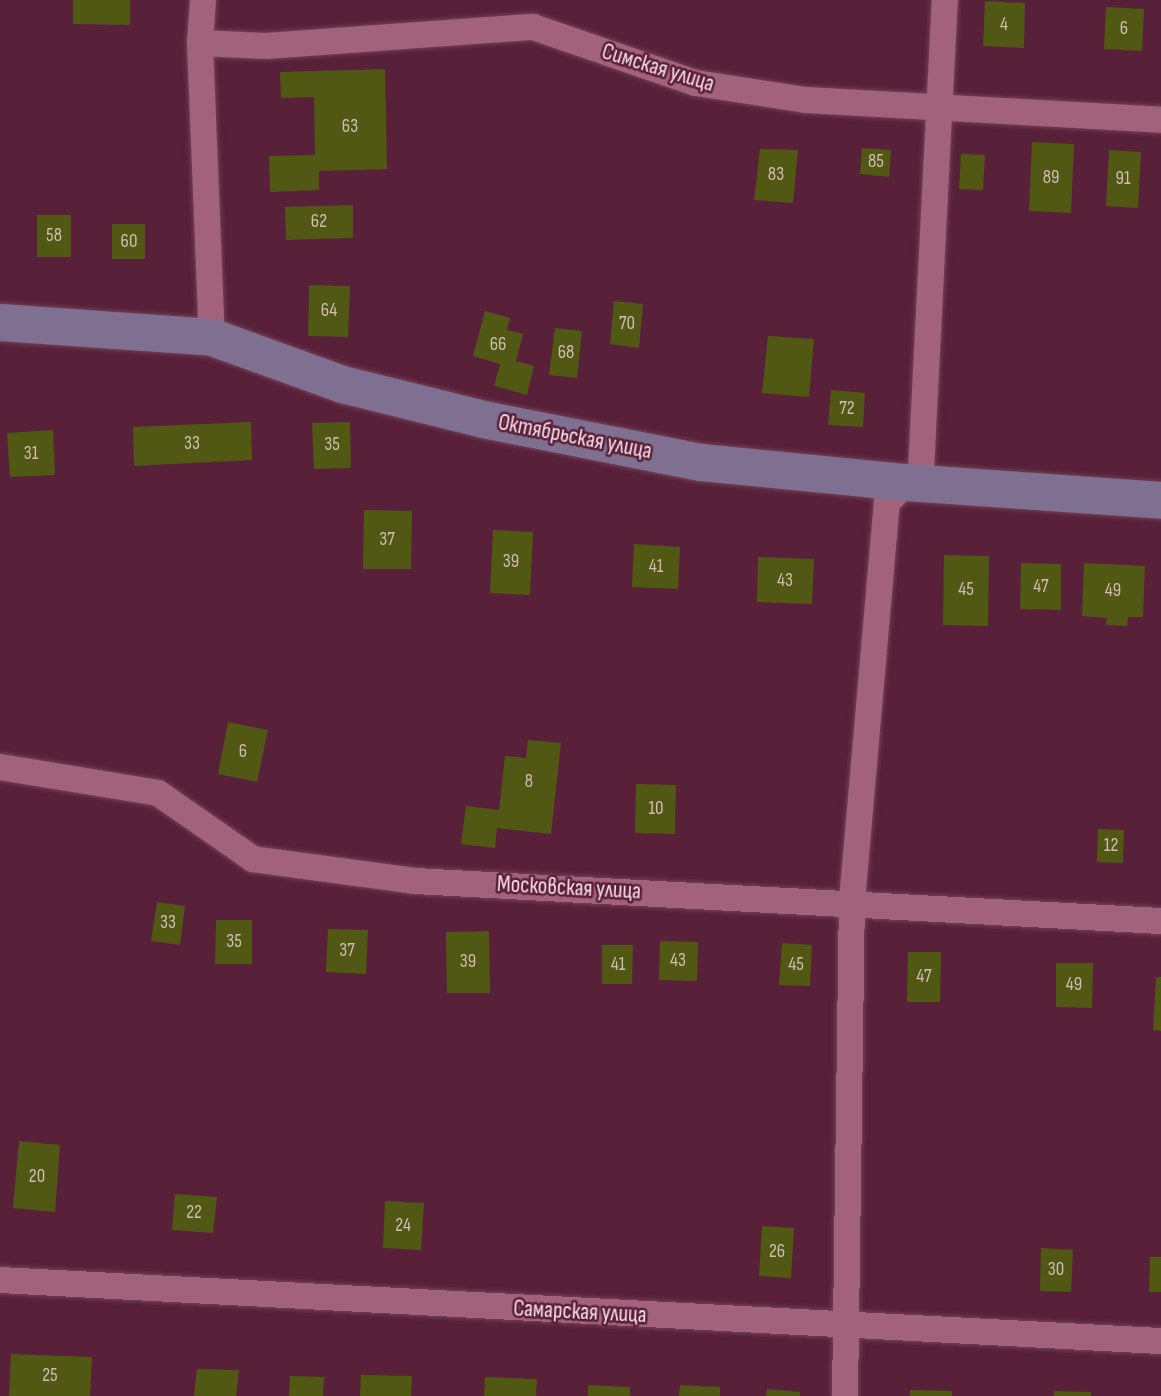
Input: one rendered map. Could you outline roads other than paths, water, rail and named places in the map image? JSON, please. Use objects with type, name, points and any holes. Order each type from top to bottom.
[{"type":"main road","name":"Октябрьская улица","points":[[0,322],[212,337],[342,384],[488,420],[701,462],[906,482],[1161,500]]},
{"type":"street","points":[[203,0],[200,43],[212,337]]},
{"type":"street","points":[[845,1396],[849,1326],[852,901],[887,502],[921,470],[945,0]]},
{"type":"street","name":"Симская улица","points":[[200,43],[266,46],[533,27],[696,83],[806,100],[939,104],[1161,120]]},
{"type":"street","name":"Московская улица","points":[[0,766],[158,793],[253,859],[415,881],[852,901],[1161,921]]},
{"type":"street","name":"Самарская улица","points":[[0,1280],[1161,1341]]}]
